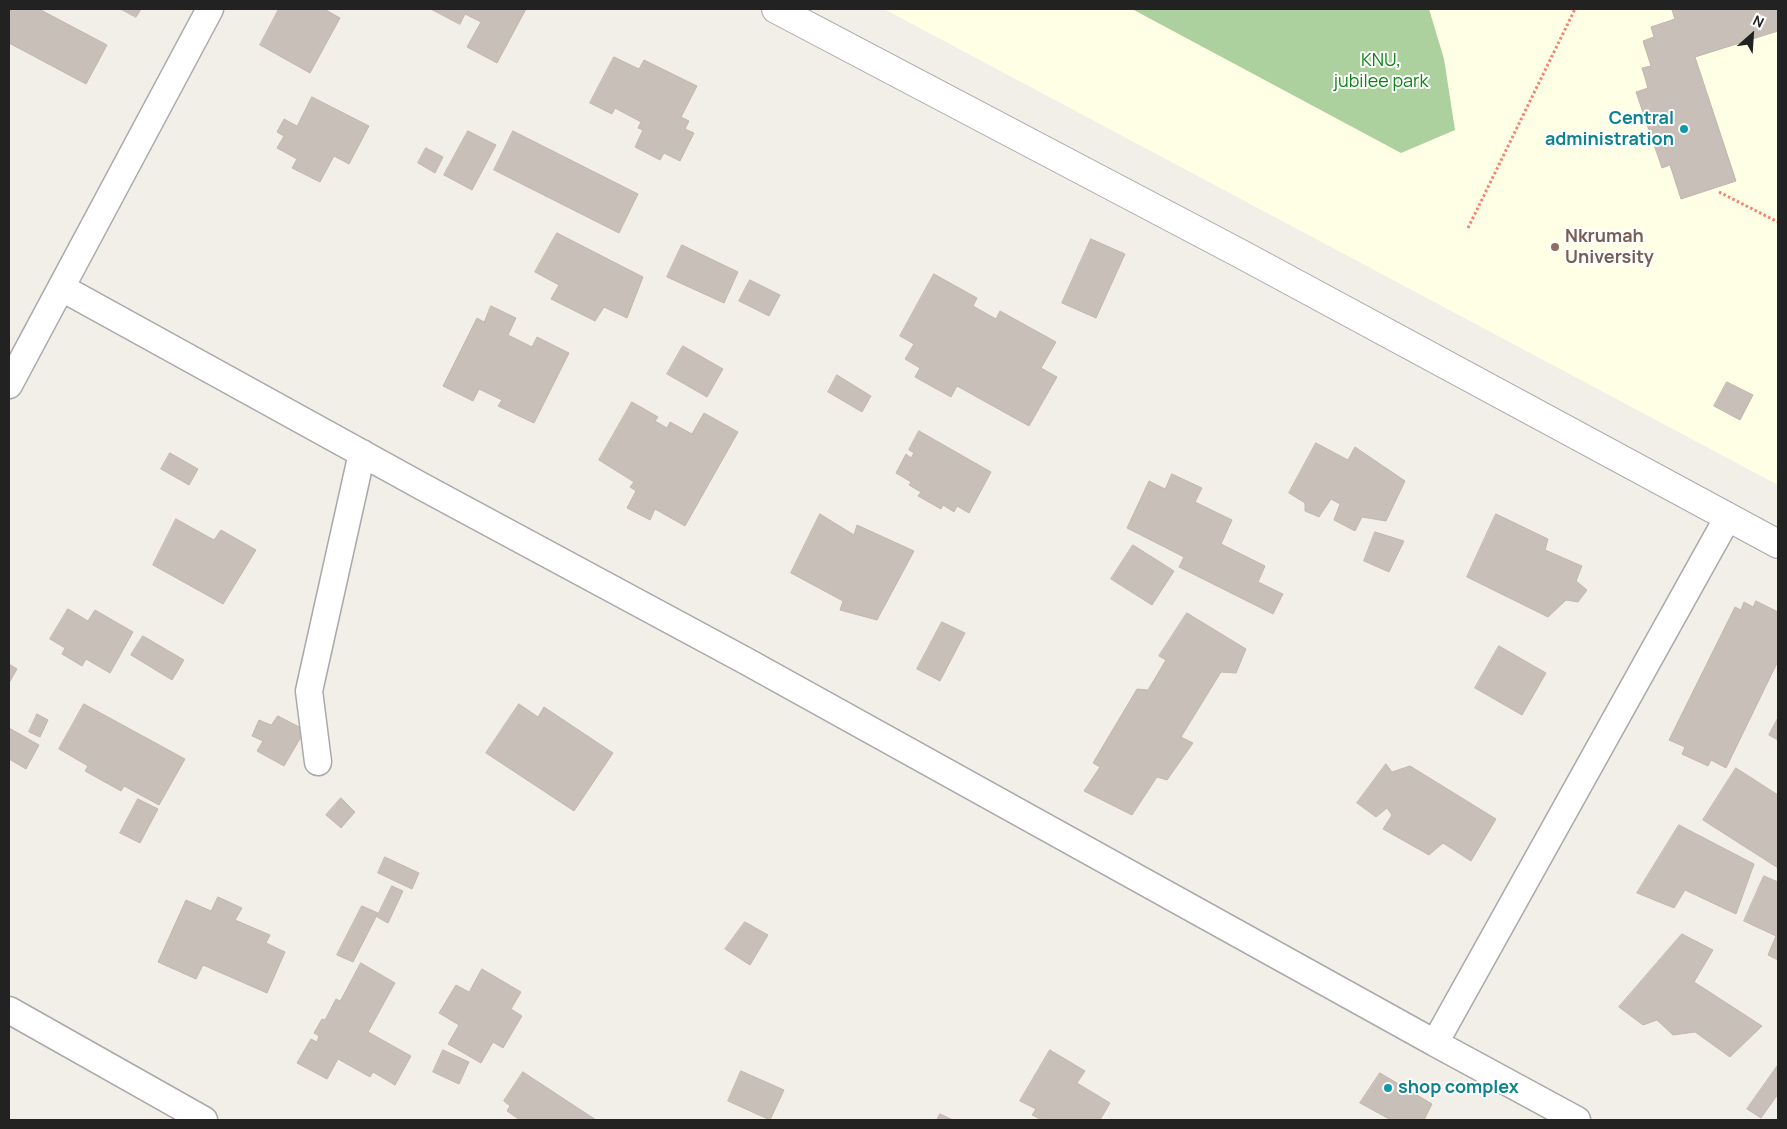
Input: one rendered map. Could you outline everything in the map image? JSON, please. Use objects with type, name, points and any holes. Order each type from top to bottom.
[{"type":"street","points":[[9,385],[210,9]]},
{"type":"street","points":[[776,9],[1250,259],[1778,544]]},
{"type":"street","points":[[62,288],[763,671],[1577,1120]]},
{"type":"street","points":[[318,762],[309,691],[362,453]]},
{"type":"street","points":[[1435,1043],[1728,517]]},
{"type":"street","points":[[9,1010],[204,1120]]},
{"type":"path","points":[[1468,228],[1574,9]]},
{"type":"path","points":[[1720,192],[1778,222]]},
{"type":"shaded area","name":"Nkrumah University","points":[[884,9],[1778,9],[1778,485]]},
{"type":"green space","name":"KNU, jubilee park","points":[[1132,9],[1429,9],[1444,59],[1455,130],[1401,153]]},
{"type":"building","points":[[9,9],[39,9],[107,45],[86,84],[9,43]]},
{"type":"building","points":[[121,9],[141,9],[136,17]]},
{"type":"building","points":[[279,9],[324,9],[340,18],[310,73],[260,45]]},
{"type":"building","points":[[431,9],[526,9],[497,63],[467,47],[481,22],[465,14],[460,24]]},
{"type":"building","name":"Central administration","points":[[1778,9],[1778,31],[1695,57],[1736,181],[1681,199],[1670,165],[1662,168],[1636,92],[1648,88],[1642,68],[1651,66],[1643,41],[1654,37],[1651,27],[1675,19],[1672,10]]},
{"type":"building","points":[[614,57],[639,69],[644,60],[697,86],[681,117],[689,121],[685,129],[694,133],[680,161],[664,153],[660,160],[635,147],[643,130],[638,128],[641,122],[615,108],[612,114],[590,103]]},
{"type":"building","points":[[312,97],[369,126],[349,164],[334,156],[320,182],[292,168],[297,159],[277,148],[284,136],[277,132],[284,119],[297,126]]},
{"type":"building","points":[[468,131],[496,145],[472,190],[444,175]]},
{"type":"building","points":[[513,131],[638,194],[619,233],[494,170]]},
{"type":"building","points":[[426,148],[443,157],[435,173],[418,163]]},
{"type":"building","points":[[557,233],[643,277],[627,318],[604,307],[595,321],[551,299],[559,285],[535,272]]},
{"type":"building","points":[[1091,239],[1125,254],[1096,318],[1062,303]]},
{"type":"building","points":[[682,245],[738,272],[724,303],[667,277]]},
{"type":"building","points":[[934,274],[977,298],[973,306],[996,319],[1000,311],[1056,342],[1041,368],[1057,377],[1029,426],[957,386],[951,397],[915,377],[920,368],[905,359],[914,344],[900,336]]},
{"type":"building","points":[[750,280],[780,295],[769,316],[739,301]]},
{"type":"building","points":[[491,306],[516,318],[508,335],[532,347],[537,337],[569,353],[534,423],[498,406],[502,400],[479,389],[473,401],[443,386],[477,318],[484,322]]},
{"type":"building","points":[[683,346],[723,369],[707,397],[667,374]]},
{"type":"building","points":[[837,375],[871,396],[862,412],[828,392]]},
{"type":"building","points":[[1727,382],[1753,395],[1740,420],[1714,406]]},
{"type":"building","points":[[632,402],[658,417],[655,421],[667,428],[670,422],[692,434],[704,413],[738,432],[685,526],[655,509],[650,520],[627,508],[636,491],[630,487],[634,482],[599,460]]},
{"type":"building","points":[[919,431],[991,472],[969,513],[957,506],[954,512],[943,505],[941,509],[918,496],[921,492],[909,485],[911,482],[896,473],[906,454],[911,458],[914,453],[909,450]]},
{"type":"building","points":[[1316,443],[1348,460],[1355,447],[1405,481],[1386,521],[1362,517],[1355,531],[1334,520],[1340,504],[1331,499],[1319,517],[1305,511],[1305,503],[1289,493]]},
{"type":"building","points":[[170,453],[198,469],[189,485],[161,469]]},
{"type":"building","points":[[1172,474],[1202,488],[1195,502],[1232,520],[1221,544],[1265,566],[1258,582],[1283,594],[1273,614],[1179,567],[1184,557],[1127,528],[1149,481],[1165,489]]},
{"type":"building","points":[[820,514],[854,535],[857,525],[914,551],[877,620],[840,610],[843,601],[791,573]]},
{"type":"building","points":[[1496,514],[1548,539],[1545,550],[1582,566],[1576,581],[1587,590],[1578,602],[1566,600],[1548,617],[1467,577]]},
{"type":"building","points":[[176,519],[214,540],[221,530],[256,550],[223,604],[153,565]]},
{"type":"building","points":[[1375,532],[1404,541],[1389,572],[1364,561]]},
{"type":"building","points":[[1133,545],[1174,571],[1152,605],[1111,579]]},
{"type":"building","points":[[1756,601],[1778,612],[1778,661],[1726,768],[1711,760],[1708,766],[1682,754],[1685,747],[1669,740],[1735,607],[1741,610],[1744,602],[1753,607]]},
{"type":"building","points":[[68,609],[88,621],[95,610],[133,632],[110,673],[86,659],[82,666],[62,654],[65,648],[50,639]]},
{"type":"building","points":[[1187,613],[1246,649],[1236,673],[1221,672],[1181,737],[1193,743],[1167,780],[1157,777],[1132,815],[1084,791],[1100,767],[1093,763],[1137,689],[1148,690],[1166,660],[1159,656]]},
{"type":"building","points":[[942,622],[965,633],[940,681],[917,669]]},
{"type":"building","points":[[143,636],[184,660],[172,680],[131,655]]},
{"type":"building","points":[[1499,646],[1546,673],[1522,715],[1475,688]]},
{"type":"building","points":[[9,664],[17,669],[9,683]]},
{"type":"building","points":[[84,704],[185,759],[159,805],[124,786],[121,791],[85,771],[88,766],[59,749]]},
{"type":"building","points":[[519,704],[538,717],[544,707],[613,753],[574,811],[486,753]]},
{"type":"building","points":[[37,714],[48,720],[40,737],[29,732]]},
{"type":"building","points":[[278,716],[305,730],[284,766],[257,751],[263,741],[252,736],[259,720],[271,725]]},
{"type":"building","points":[[1778,718],[1778,740],[1769,735]]},
{"type":"building","points":[[9,728],[39,745],[26,769],[9,759]]},
{"type":"building","points":[[1386,764],[1392,772],[1410,766],[1496,819],[1471,861],[1443,843],[1429,855],[1383,829],[1392,815],[1387,808],[1376,817],[1357,803]]},
{"type":"building","points":[[1736,768],[1778,795],[1778,868],[1703,820]]},
{"type":"building","points":[[341,798],[355,812],[341,828],[326,815]]},
{"type":"building","points":[[138,799],[158,809],[140,843],[120,833]]},
{"type":"building","points":[[1679,825],[1754,864],[1736,914],[1685,890],[1674,908],[1637,893]]},
{"type":"building","points":[[385,857],[419,873],[412,889],[378,873]]},
{"type":"building","points":[[1764,876],[1778,882],[1778,960],[1768,955],[1776,936],[1744,921]]},
{"type":"building","points":[[392,886],[403,891],[388,923],[377,917]]},
{"type":"building","points":[[218,897],[242,908],[235,920],[270,935],[266,943],[285,952],[267,993],[203,965],[196,979],[158,962],[186,900],[211,911]]},
{"type":"building","points":[[362,906],[378,913],[353,962],[337,955]]},
{"type":"building","points":[[745,922],[768,935],[750,965],[725,949]]},
{"type":"building","points":[[1682,934],[1713,950],[1694,982],[1762,1026],[1730,1057],[1695,1032],[1673,1035],[1657,1020],[1643,1025],[1619,1007]]},
{"type":"building","points":[[361,963],[395,983],[368,1032],[411,1056],[395,1085],[373,1072],[370,1077],[338,1059],[327,1079],[297,1063],[311,1039],[317,1042],[319,1036],[314,1033],[322,1019],[325,1020],[336,999],[340,1001]]},
{"type":"building","points":[[482,969],[521,992],[511,1009],[522,1016],[503,1048],[493,1042],[481,1063],[448,1044],[459,1025],[439,1013],[456,985],[469,992]]},
{"type":"building","points":[[443,1050],[469,1062],[459,1084],[433,1072]]},
{"type":"building","points":[[1050,1050],[1085,1071],[1077,1083],[1110,1103],[1100,1120],[1042,1120],[1032,1115],[1036,1109],[1020,1101]]},
{"type":"building","points":[[1778,1065],[1778,1094],[1761,1118],[1747,1109]]},
{"type":"building","points":[[741,1071],[784,1090],[770,1120],[728,1101]]},
{"type":"building","points":[[523,1072],[596,1120],[520,1120],[507,1111],[510,1106],[504,1101]]},
{"type":"building","name":"shop complex","points":[[1380,1073],[1432,1104],[1424,1120],[1391,1120],[1360,1103]]},
{"type":"building","points":[[940,1114],[953,1120],[937,1120]]},
{"type":"place","name":"Central administration","points":[[1684,129]]},
{"type":"place","name":"Nkrumah University","points":[[1555,247]]},
{"type":"place","name":"shop complex","points":[[1388,1088]]}]
